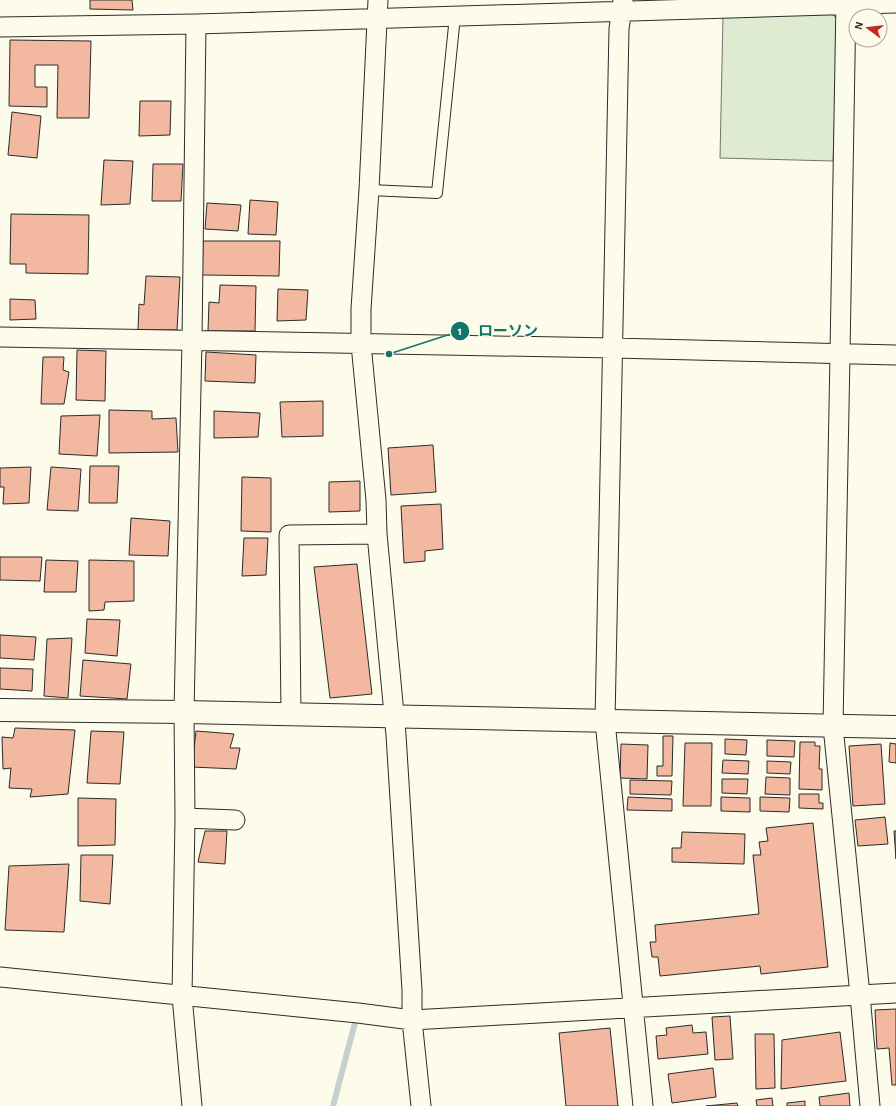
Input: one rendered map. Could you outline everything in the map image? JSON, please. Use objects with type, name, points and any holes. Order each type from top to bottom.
[{"type":"street","points":[[0,28],[196,24],[378,9],[455,16],[622,6],[846,2],[896,3]]},
{"type":"street","points":[[846,2],[833,726],[870,1106]]},
{"type":"street","points":[[622,6],[619,29],[605,721],[642,1106]]},
{"type":"street","points":[[378,9],[369,190],[363,274],[361,344],[394,716],[412,990],[412,1020],[421,1106]]},
{"type":"street","points":[[192,1106],[182,996],[185,818],[184,712],[192,340],[196,24]]},
{"type":"street","points":[[0,337],[613,348],[896,355]]},
{"type":"street","points":[[292,715],[289,536],[377,534]]},
{"type":"street","points":[[0,710],[184,712],[896,727]]},
{"type":"street","points":[[185,818],[235,820]]},
{"type":"street","points":[[0,977],[358,1013],[412,1020],[896,992]]},
{"type":"lane","points":[[369,190],[436,193],[455,16]]},
{"type":"green space","points":[[828,11],[839,20],[833,161],[720,158],[723,16]]},
{"type":"building","points":[[90,0],[132,0],[133,10],[90,9]]},
{"type":"building","points":[[10,40],[91,41],[89,118],[57,118],[58,65],[35,65],[35,87],[47,87],[47,107],[9,106]]},
{"type":"building","points":[[140,101],[171,101],[170,135],[139,136]]},
{"type":"building","points":[[12,112],[41,116],[37,158],[8,155]]},
{"type":"building","points":[[104,160],[133,161],[130,204],[101,205]]},
{"type":"building","points":[[153,164],[183,164],[181,201],[152,201]]},
{"type":"building","points":[[250,200],[278,202],[276,235],[248,234]]},
{"type":"building","points":[[207,203],[241,205],[238,231],[205,229]]},
{"type":"building","points":[[11,214],[89,215],[88,274],[26,273],[26,264],[10,264]]},
{"type":"building","points":[[203,241],[280,241],[279,276],[202,275]]},
{"type":"building","points":[[146,276],[180,277],[177,330],[138,330],[139,304],[144,305]]},
{"type":"building","points":[[220,285],[256,286],[255,331],[208,331],[209,302],[219,303]]},
{"type":"building","points":[[278,289],[308,290],[306,320],[277,321]]},
{"type":"building","points":[[10,299],[35,300],[36,319],[10,320]]},
{"type":"building","points":[[77,350],[106,351],[105,401],[76,400]]},
{"type":"building","points":[[206,352],[256,355],[255,383],[205,381]]},
{"type":"building","points":[[43,357],[64,357],[63,370],[69,372],[64,404],[41,404]]},
{"type":"building","points":[[323,401],[323,436],[282,437],[280,402]]},
{"type":"building","points":[[109,410],[152,411],[152,419],[176,418],[178,452],[109,453]]},
{"type":"building","points":[[214,411],[260,413],[258,437],[214,438]]},
{"type":"building","points":[[100,415],[97,456],[59,454],[61,416]]},
{"type":"building","points":[[433,445],[436,492],[391,495],[388,448]]},
{"type":"building","points":[[90,466],[119,466],[117,503],[89,503]]},
{"type":"building","points":[[31,467],[29,503],[3,504],[4,487],[0,487],[0,468]]},
{"type":"building","points":[[51,467],[81,469],[78,511],[47,510]]},
{"type":"building","points":[[242,477],[271,478],[271,532],[241,531]]},
{"type":"building","points":[[360,481],[360,511],[329,512],[329,482]]},
{"type":"building","points":[[441,504],[443,549],[425,551],[425,561],[404,563],[401,506]]},
{"type":"building","points":[[131,518],[170,521],[168,556],[129,555]]},
{"type":"building","points":[[244,538],[268,538],[266,575],[242,576]]},
{"type":"building","points":[[0,557],[42,557],[40,581],[0,580]]},
{"type":"building","points":[[46,560],[78,561],[76,592],[44,592]]},
{"type":"building","points":[[89,560],[134,561],[134,601],[105,602],[104,610],[89,611]]},
{"type":"building","points":[[357,564],[372,694],[330,698],[314,567]]},
{"type":"building","points":[[87,619],[120,620],[117,656],[85,653]]},
{"type":"building","points":[[0,635],[36,637],[34,660],[0,658]]},
{"type":"building","points":[[72,638],[68,698],[44,696],[47,639]]},
{"type":"building","points":[[83,660],[131,664],[127,699],[80,696]]},
{"type":"building","points":[[0,668],[33,669],[32,691],[0,689]]},
{"type":"building","points":[[15,728],[75,730],[68,794],[30,797],[32,789],[9,788],[11,768],[3,769],[2,737],[13,738]]},
{"type":"building","points":[[91,731],[124,732],[120,784],[87,783]]},
{"type":"building","points":[[196,731],[234,734],[230,748],[240,748],[236,769],[192,767]]},
{"type":"building","points":[[663,736],[673,736],[672,776],[657,776],[657,766],[663,766]]},
{"type":"building","points":[[725,739],[747,740],[746,755],[725,754]]},
{"type":"building","points":[[767,740],[795,741],[794,757],[767,756]]},
{"type":"building","points":[[800,742],[815,742],[815,746],[820,746],[819,769],[822,769],[822,790],[799,789]]},
{"type":"building","points":[[685,743],[712,743],[711,806],[683,806]]},
{"type":"building","points":[[890,743],[896,744],[896,763],[889,762]]},
{"type":"building","points":[[621,744],[648,745],[647,779],[620,778]]},
{"type":"building","points":[[881,744],[885,804],[853,806],[849,746]]},
{"type":"building","points":[[723,760],[749,761],[748,774],[722,773]]},
{"type":"building","points":[[767,761],[791,762],[790,774],[767,773]]},
{"type":"building","points":[[766,777],[790,778],[790,795],[765,794]]},
{"type":"building","points":[[722,779],[748,779],[747,794],[722,793]]},
{"type":"building","points":[[630,780],[672,781],[671,795],[630,794]]},
{"type":"building","points":[[799,794],[819,794],[819,803],[823,803],[823,809],[799,808]]},
{"type":"building","points":[[628,797],[672,799],[672,811],[627,810]]},
{"type":"building","points":[[721,797],[750,798],[750,812],[721,811]]},
{"type":"building","points":[[760,797],[790,798],[789,812],[760,811]]},
{"type":"building","points":[[78,798],[116,799],[115,845],[78,846]]},
{"type":"building","points":[[885,817],[888,844],[858,846],[855,820]]},
{"type":"building","points":[[813,823],[828,967],[761,974],[760,966],[660,976],[658,957],[652,957],[650,942],[656,942],[655,925],[759,914],[753,855],[761,855],[759,842],[768,841],[766,828]]},
{"type":"building","points":[[205,831],[227,831],[225,864],[198,862]]},
{"type":"building","points":[[894,831],[896,831],[896,859]]},
{"type":"building","points":[[682,832],[745,834],[744,864],[672,862],[672,848],[681,848]]},
{"type":"building","points":[[81,855],[113,855],[110,904],[80,901]]},
{"type":"building","points":[[69,864],[64,932],[5,930],[9,866]]},
{"type":"building","points":[[896,1009],[896,1085],[892,1085],[889,1048],[877,1049],[875,1010]]},
{"type":"building","points":[[730,1016],[733,1059],[715,1060],[712,1017]]},
{"type":"building","points":[[692,1025],[693,1033],[706,1032],[708,1054],[658,1059],[656,1036],[667,1035],[666,1028]]},
{"type":"building","points":[[610,1028],[618,1106],[566,1106],[559,1033]]},
{"type":"building","points":[[840,1032],[846,1081],[781,1089],[782,1040]]},
{"type":"building","points":[[755,1034],[774,1034],[775,1088],[756,1089]]},
{"type":"building","points":[[713,1068],[716,1097],[672,1103],[668,1074]]},
{"type":"building","points":[[849,1093],[850,1106],[820,1106],[819,1097]]},
{"type":"building","points":[[772,1098],[773,1106],[757,1106],[756,1100]]},
{"type":"building","points":[[805,1101],[805,1106],[787,1106],[787,1103]]},
{"type":"building","points":[[737,1103],[738,1106],[706,1106]]},
{"type":"waterway","points":[[333,1106],[357,1015]]},
{"type":"place","name":"ローソン","points":[[389,354]]}]
